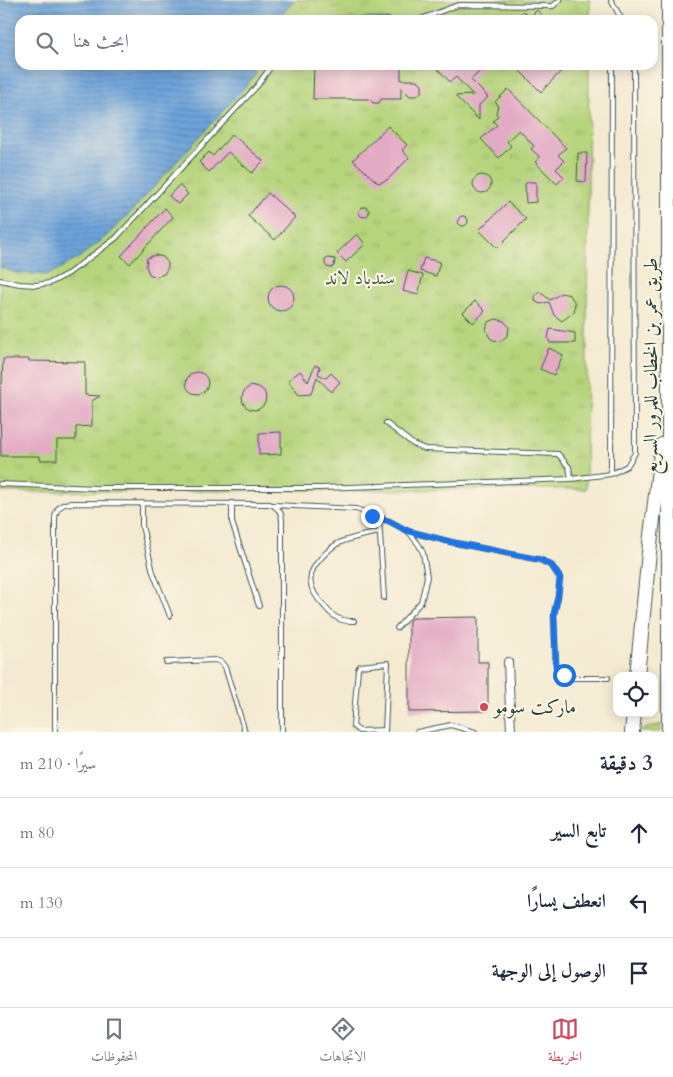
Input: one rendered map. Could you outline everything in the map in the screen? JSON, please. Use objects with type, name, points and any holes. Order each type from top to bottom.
[{"type":"highway","name":"طريق عمر بن الخطاب للمرور السريع","points":[[669,0],[669,732]]},
{"type":"highway","points":[[637,672],[649,552],[669,388]]},
{"type":"highway","points":[[632,732],[634,717]]},
{"type":"street","points":[[508,662],[511,732]]},
{"type":"lane","points":[[430,15],[458,5],[553,6],[560,0]]},
{"type":"lane","points":[[611,0],[619,15]]},
{"type":"lane","points":[[0,280],[36,285],[50,283],[69,273],[116,238],[257,86],[268,70]]},
{"type":"lane","points":[[611,474],[612,70]]},
{"type":"lane","points":[[0,484],[96,488],[321,488],[571,479],[611,474],[627,466],[635,453],[634,70]]},
{"type":"lane","points":[[386,423],[413,444],[425,449],[558,454],[569,467],[571,479]]},
{"type":"lane","points":[[142,503],[142,526],[154,572],[170,616]]},
{"type":"lane","points":[[232,503],[232,522],[259,606]]},
{"type":"lane","points":[[55,732],[55,514],[65,504],[232,503],[356,509],[389,521],[408,531],[451,542],[541,560],[552,566],[560,578],[554,614],[556,667],[570,678],[608,678]]},
{"type":"lane","points":[[274,505],[282,516],[282,732]]},
{"type":"lane","points":[[379,518],[384,598]]},
{"type":"lane","points":[[397,628],[421,602],[427,577],[423,553],[408,531]]},
{"type":"lane","points":[[354,621],[344,622],[335,618],[318,600],[309,581],[311,571],[315,564],[337,543],[357,536],[380,532]]},
{"type":"lane","points":[[166,662],[214,660],[221,662],[225,667],[245,732]]},
{"type":"lane","points":[[388,663],[385,731],[359,731],[353,726],[358,669],[360,666],[388,663]]},
{"type":"lane","points":[[417,732],[451,725],[475,732]]},
{"type":"green space","points":[[294,0],[590,0],[590,15],[281,15]]},
{"type":"green space","name":"سندباد لاند","points":[[256,70],[589,70],[586,489],[0,492],[0,267],[16,273],[102,240],[130,213],[254,76]]},
{"type":"green space","points":[[661,724],[661,732],[641,732],[641,730]]},
{"type":"water","points":[[0,0],[294,0],[281,15],[15,15],[15,70],[257,70],[255,76],[130,213],[102,240],[76,260],[48,275],[16,273],[0,267]]},
{"type":"building","points":[[537,10],[542,15],[532,15]]},
{"type":"building","points":[[314,70],[401,70],[401,80],[417,80],[422,84],[422,91],[417,96],[410,96],[401,87],[401,99],[381,99],[379,103],[373,103],[370,99],[313,99]]},
{"type":"building","points":[[439,70],[481,70],[471,80],[488,97],[479,105],[479,120],[455,96],[473,95],[456,77],[450,82]]},
{"type":"building","points":[[519,70],[562,70],[541,92]]},
{"type":"building","points":[[508,89],[566,148],[558,155],[564,161],[556,169],[564,177],[557,184],[535,162],[540,157],[531,149],[534,146],[519,130],[507,141],[511,146],[499,158],[481,139],[497,125],[493,121],[498,116],[496,113],[498,105],[495,102]]},
{"type":"building","points":[[388,126],[407,145],[402,150],[409,158],[387,180],[378,183],[353,160]]},
{"type":"building","points":[[232,134],[263,161],[252,173],[228,152],[209,172],[199,162],[209,152],[213,156]]},
{"type":"building","points":[[578,153],[587,153],[586,182],[577,181]]},
{"type":"building","points":[[482,175],[488,178],[491,184],[488,190],[482,193],[476,190],[473,184],[476,178]]},
{"type":"building","points":[[536,182],[536,202],[526,203],[525,184]]},
{"type":"building","points":[[179,185],[188,194],[178,204],[169,196]]},
{"type":"building","points":[[268,193],[295,217],[275,240],[248,216]]},
{"type":"building","points":[[508,202],[526,219],[497,248],[479,230]]},
{"type":"building","points":[[362,207],[366,207],[369,212],[368,216],[362,217],[359,214],[359,210]]},
{"type":"building","points":[[165,208],[173,217],[130,264],[121,256]]},
{"type":"building","points":[[461,216],[465,216],[468,221],[467,225],[461,226],[458,223],[458,219]]},
{"type":"building","points":[[357,234],[365,244],[346,262],[337,253]]},
{"type":"building","points":[[155,255],[163,257],[168,263],[164,274],[156,277],[149,274],[146,266],[147,258]]},
{"type":"building","points":[[328,258],[335,259],[334,266],[331,268],[325,264],[325,260]]},
{"type":"building","points":[[424,258],[440,262],[436,276],[420,271]]},
{"type":"building","points":[[408,271],[423,275],[418,295],[403,291]]},
{"type":"building","points":[[281,285],[290,289],[294,298],[290,307],[281,311],[272,307],[268,298],[272,289]]},
{"type":"building","points":[[540,292],[550,300],[561,293],[570,295],[575,303],[574,312],[562,321],[554,315],[549,302],[540,304],[535,301],[535,295]]},
{"type":"building","points":[[475,301],[485,311],[473,323],[463,313]]},
{"type":"building","points":[[496,319],[504,321],[509,327],[508,335],[501,341],[490,338],[486,330],[488,322]]},
{"type":"building","points":[[550,329],[575,333],[575,343],[550,343],[548,338]]},
{"type":"building","points":[[549,348],[563,355],[554,375],[540,369]]},
{"type":"building","points":[[3,359],[85,362],[85,395],[100,396],[92,401],[92,426],[76,427],[76,440],[57,440],[57,460],[40,460],[40,456],[1,456],[0,384],[2,384]]},
{"type":"building","points":[[315,365],[320,367],[318,374],[326,378],[331,373],[340,382],[331,392],[317,377],[311,394],[299,395],[288,381],[300,371],[308,382]]},
{"type":"building","points":[[197,372],[205,375],[208,383],[205,391],[197,394],[189,391],[186,383],[189,375]]},
{"type":"building","points":[[254,386],[263,389],[266,398],[263,407],[254,410],[245,407],[242,398],[245,389]]},
{"type":"building","points":[[281,432],[281,454],[259,455],[259,433]]},
{"type":"building","points":[[478,617],[478,662],[488,662],[488,711],[409,712],[409,621],[412,618]]},
{"type":"place","name":"ماركت سومو","points":[[484,707]]},
{"type":"route","points":[[372,516],[389,521],[408,531],[451,542],[541,560],[552,566],[560,578],[554,614],[556,667],[564,675]]}]
